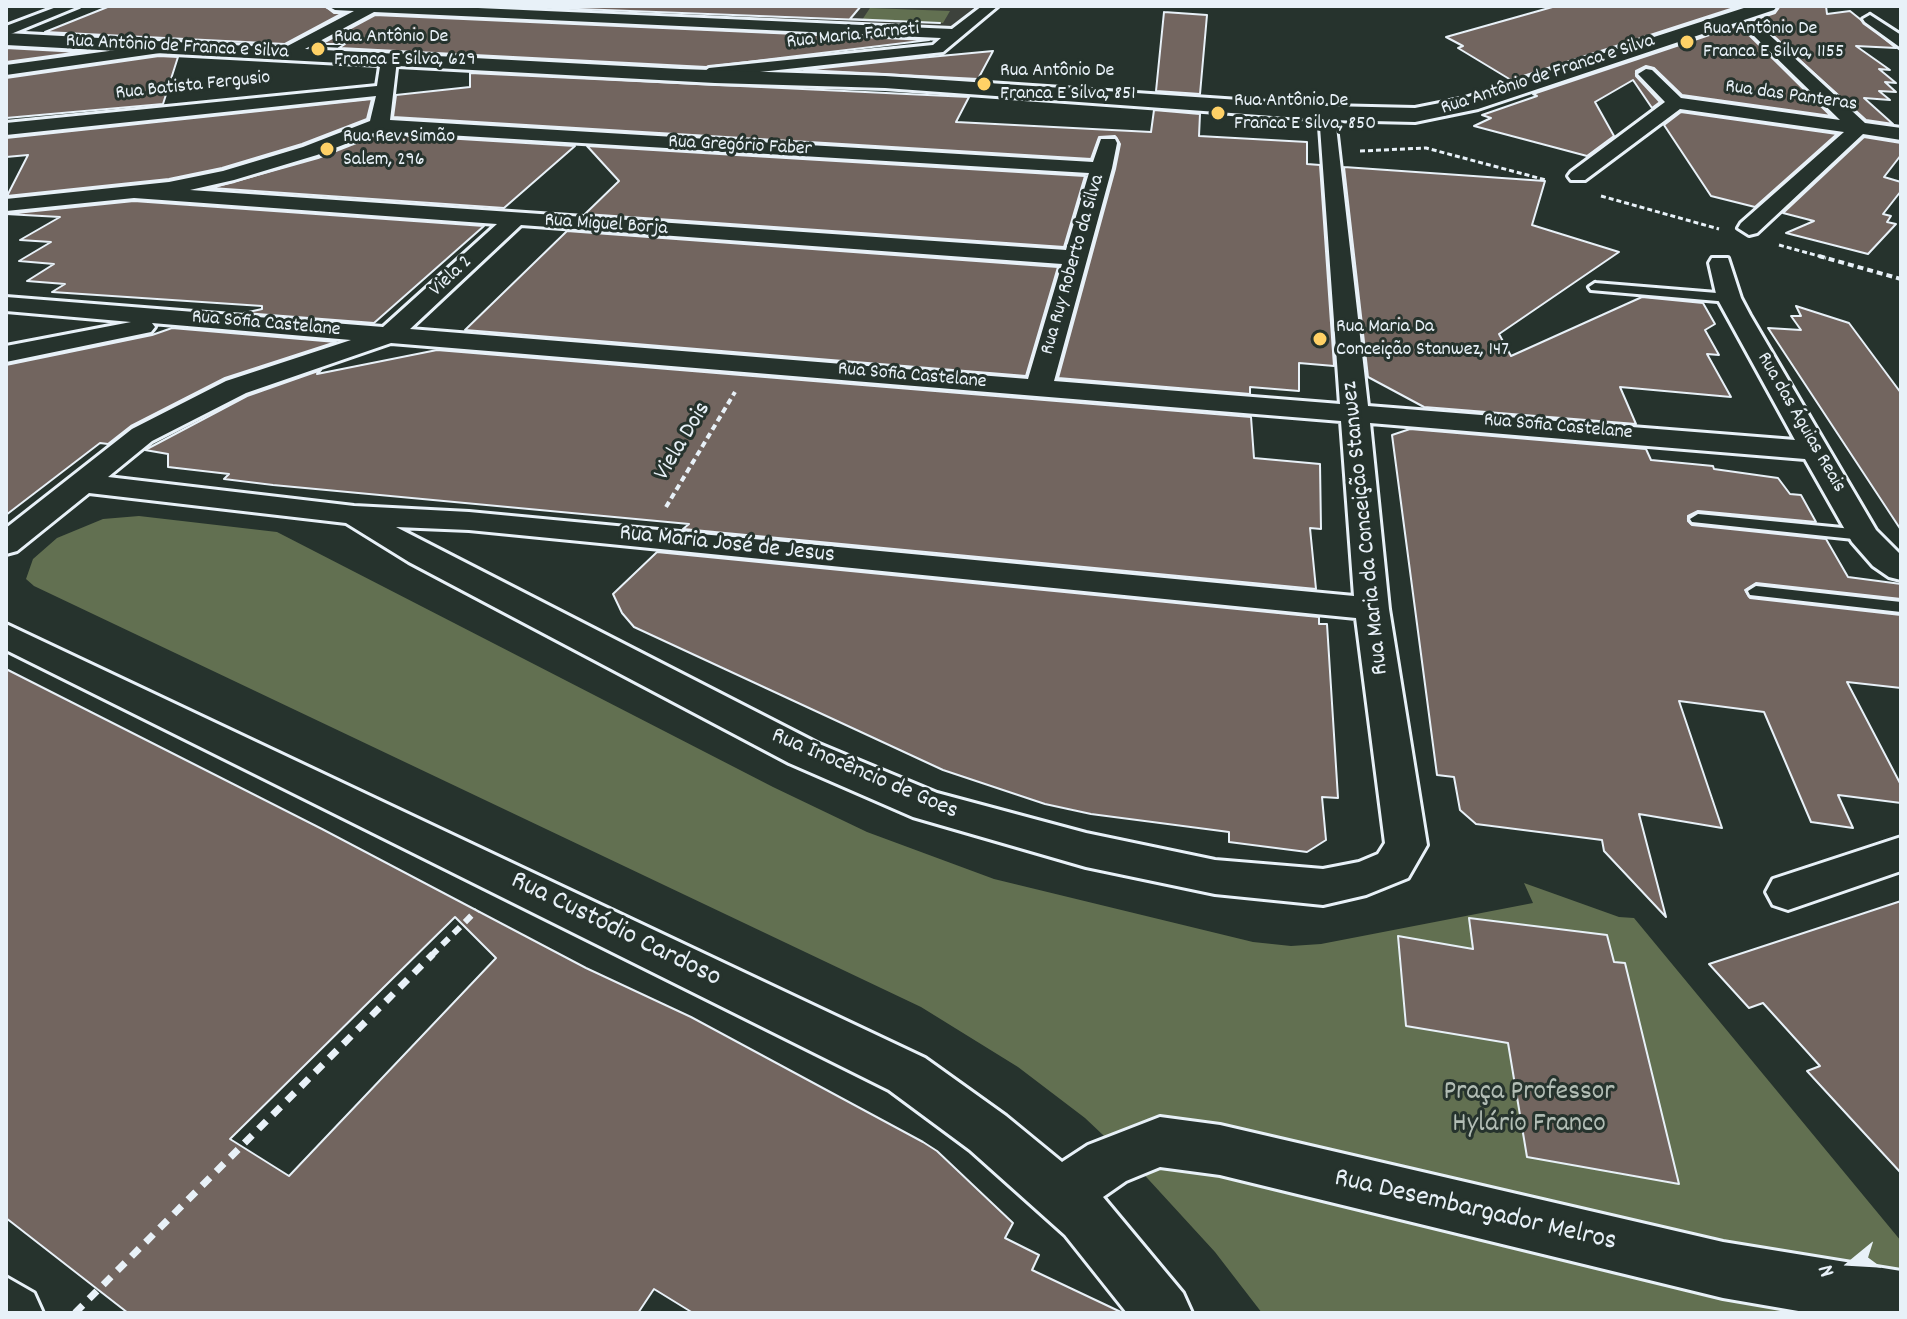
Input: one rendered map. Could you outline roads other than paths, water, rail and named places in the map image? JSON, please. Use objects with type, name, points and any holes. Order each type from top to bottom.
[{"type":"main road","name":"Rua Antônio de Franca e Silva","points":[[6,39],[939,88],[1387,116],[1442,111],[1768,6]]},
{"type":"main road","points":[[869,58],[853,69],[865,78],[885,82]]},
{"type":"main road","name":"Rua Antônio de Franca e Silva","points":[[699,75],[885,82],[939,88]]},
{"type":"street","points":[[6,31],[72,6]]},
{"type":"street","points":[[335,6],[959,34]]},
{"type":"street","points":[[719,22],[737,6]]},
{"type":"street","name":"Rua Maria Farneti","points":[[699,75],[937,49],[991,6]]},
{"type":"street","points":[[284,54],[372,8]]},
{"type":"street","points":[[1870,19],[1901,43]]},
{"type":"street","points":[[1749,228],[1859,128],[1757,31]]},
{"type":"street","points":[[6,70],[175,47]]},
{"type":"street","points":[[6,205],[135,192],[203,181],[265,166],[377,125],[382,118],[389,60]]},
{"type":"street","points":[[1583,184],[1676,103],[1646,74]]},
{"type":"street","name":"Rua Batista Fergusio","points":[[6,129],[385,90]]},
{"type":"street","name":"Rua das Panteras","points":[[1676,103],[1901,134]]},
{"type":"street","name":"Rua Maria da Conceição Stanwez","points":[[1328,113],[1372,609],[1406,845]]},
{"type":"street","name":"Rua Gregório Faber","points":[[377,125],[1102,168]]},
{"type":"street","name":"Rua Ruy Roberto da Silva","points":[[1039,387],[1108,143]]},
{"type":"street","name":"Rua Miguel Borja","points":[[135,192],[1076,258]]},
{"type":"street","name":"Viela 2","points":[[389,335],[515,219]]},
{"type":"street","name":"Rua das Águias Reais","points":[[1720,263],[1729,298],[1863,535],[1885,559],[1901,570]]},
{"type":"street","name":"Rua Sofia Castelane","points":[[6,304],[1817,451]]},
{"type":"street","points":[[9,353],[39,333],[62,308]]},
{"type":"street","points":[[9,353],[186,318]]},
{"type":"street","points":[[6,544],[142,435],[236,387],[389,335]]},
{"type":"street","name":"Rua Maria José de Jesus","points":[[83,483],[354,515],[469,521],[1372,609]]},
{"type":"street","name":"Rua Inocêncio de Goes","points":[[354,515],[421,555],[803,753],[927,806],[1100,853],[1215,877],[1323,887],[1366,878],[1393,866],[1406,845]]},
{"type":"street","name":"Rua Custódio Cardoso","points":[[6,636],[907,1074],[988,1133],[1084,1216],[1163,1313]]},
{"type":"street","points":[[1788,892],[1901,854]]},
{"type":"street","name":"Rua Desembargador Melros","points":[[1061,1195],[1107,1163],[1160,1142],[1220,1150],[1723,1270],[1901,1300]]},
{"type":"street","points":[[6,1306],[14,1313]]},
{"type":"lane","points":[[1595,287],[1729,298]]},
{"type":"lane","points":[[1698,519],[1863,535]]},
{"type":"lane","points":[[1756,591],[1901,607]]},
{"type":"place","name":"Rua Antônio De Franca E Silva, 1155","points":[[1687,42]]},
{"type":"place","name":"Rua Antônio De Franca E Silva, 629","points":[[318,49]]},
{"type":"place","name":"Rua Antônio De Franca E Silva, 851","points":[[984,84]]},
{"type":"place","name":"Rua Antônio De Franca E Silva, 850","points":[[1218,113]]},
{"type":"place","name":"Rua Rev. Simão Salem, 296","points":[[327,149]]},
{"type":"place","name":"Rua Maria Da Conceição Stanwez, 147","points":[[1320,339]]},
{"type":"park label","name":"Praça Professor Hylário Franco","points":[[1529,1110]]}]
